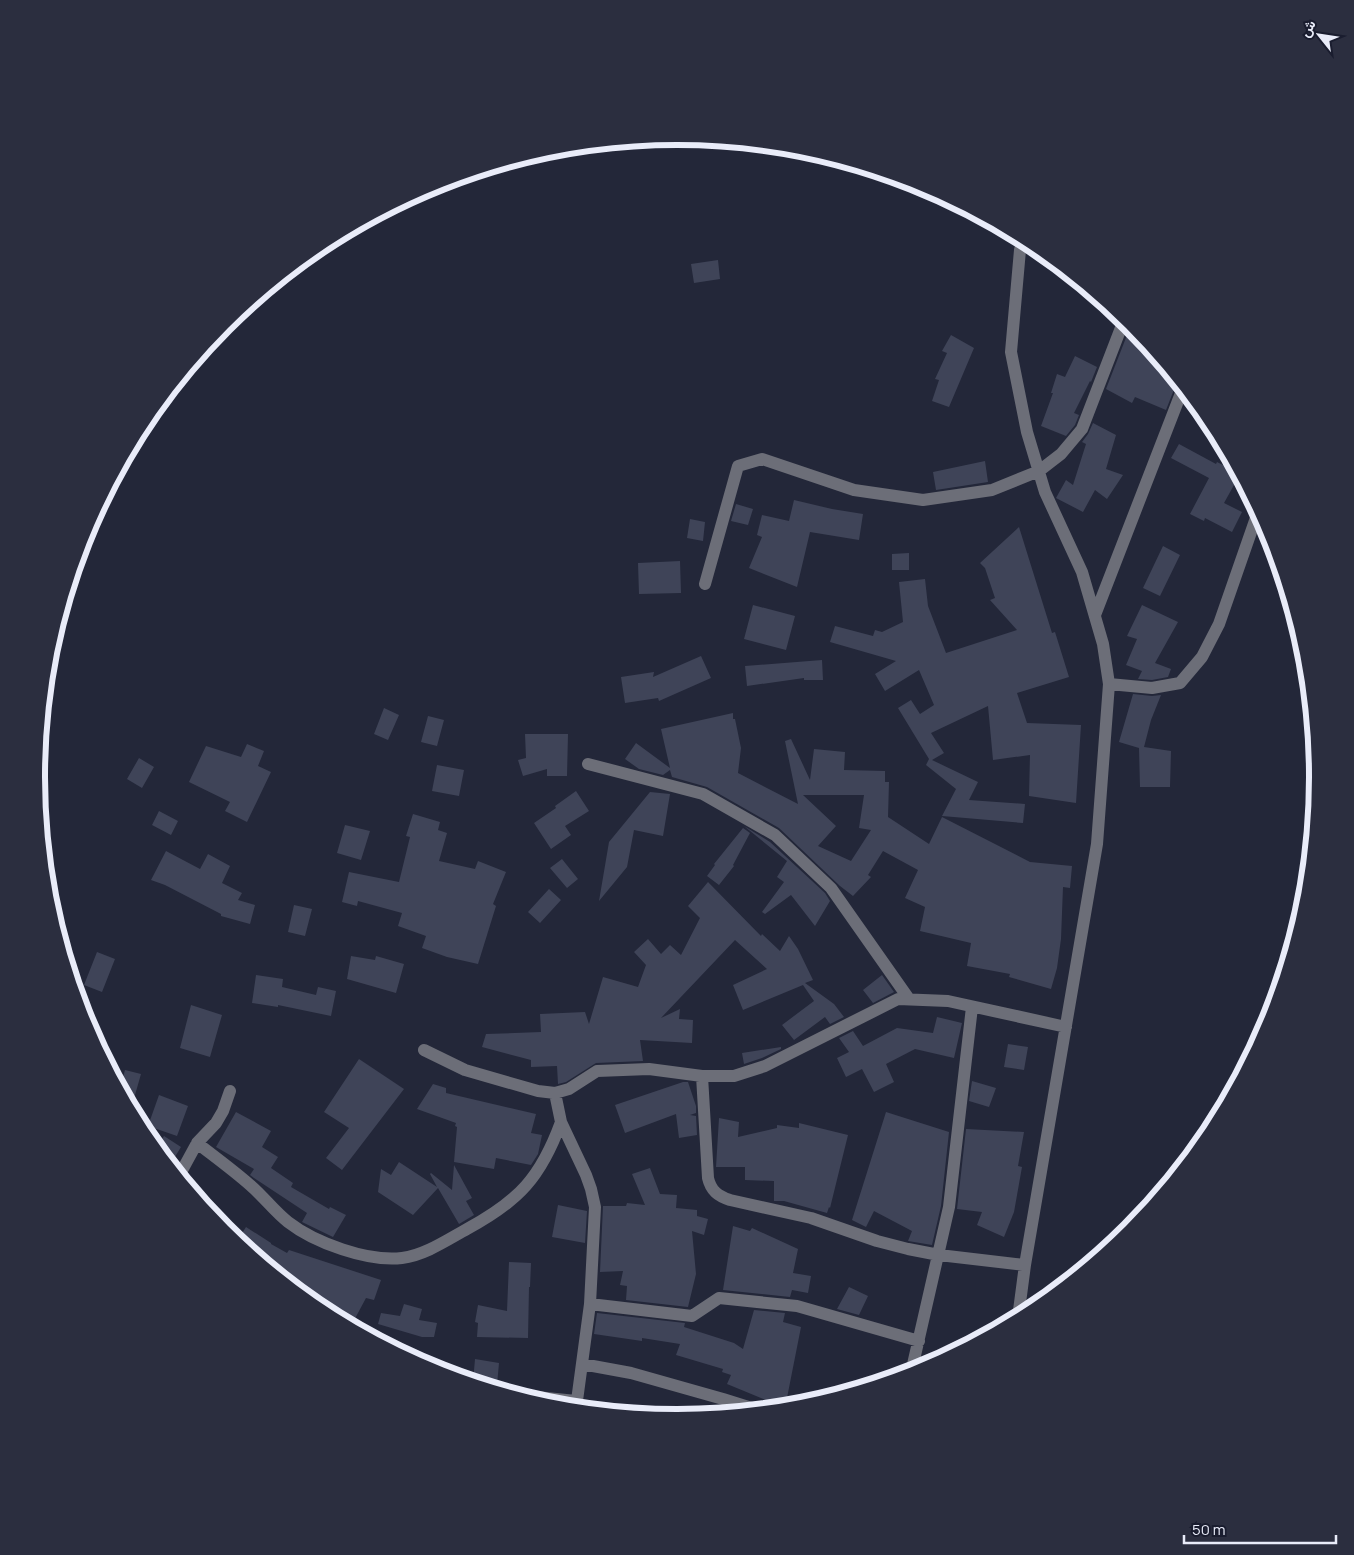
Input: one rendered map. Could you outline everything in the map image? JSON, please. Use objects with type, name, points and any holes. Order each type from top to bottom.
[{"type":"street","points":[[1019,1308],[1025,1265],[1097,844],[1109,684],[1103,644],[1082,572],[1045,492],[1027,432],[1011,352],[1021,247]]},
{"type":"street","points":[[705,584],[738,466],[762,459],[854,490],[923,500],[992,490],[1039,471],[1061,454],[1082,430],[1121,328]]},
{"type":"street","points":[[1095,615],[1180,396]]},
{"type":"street","points":[[1109,684],[1152,688],[1180,682],[1202,657],[1219,624],[1255,522]]},
{"type":"street","points":[[588,764],[703,794],[775,835],[831,888],[909,999]]},
{"type":"street","points":[[424,1050],[465,1070],[538,1091],[555,1093],[569,1089],[597,1071],[649,1069],[702,1076],[734,1076],[765,1066],[898,999],[948,1001],[1066,1028]]},
{"type":"street","points":[[913,1363],[949,1207],[972,1007]]},
{"type":"street","points":[[702,1076],[708,1178],[709,1185],[718,1195],[730,1200],[812,1218],[892,1246],[939,1255],[1025,1265]]},
{"type":"street","points":[[182,1170],[196,1144],[216,1122],[223,1111],[230,1091]]},
{"type":"street","points":[[555,1093],[561,1122],[586,1175],[594,1207],[590,1304],[577,1401]]},
{"type":"street","points":[[196,1144],[250,1185],[288,1222],[313,1238],[345,1250],[383,1258],[402,1258],[420,1254],[436,1246],[490,1217],[514,1200],[542,1166],[561,1122]]},
{"type":"street","points":[[590,1304],[692,1316],[719,1298],[797,1306],[919,1341]]},
{"type":"street","points":[[582,1364],[631,1373],[745,1405]]},
{"type":"building","points":[[718,260],[720,279],[694,283],[691,264]]},
{"type":"building","points":[[1127,334],[1174,389],[1166,410],[1135,397],[1132,403],[1106,389]]},
{"type":"building","points":[[951,335],[974,348],[949,407],[932,401],[939,380],[935,379],[947,353],[942,351]]},
{"type":"building","points":[[1075,356],[1097,367],[1074,413],[1079,415],[1075,425],[1066,436],[1041,426],[1053,393],[1051,393],[1057,374],[1065,377]]},
{"type":"building","points":[[1093,423],[1116,435],[1106,469],[1123,475],[1107,499],[1095,490],[1083,512],[1056,498],[1066,480],[1073,485],[1086,444],[1082,442]]},
{"type":"building","points":[[1179,444],[1216,464],[1217,462],[1227,467],[1236,482],[1224,503],[1242,512],[1232,532],[1205,518],[1204,521],[1190,514],[1209,478],[1171,458]]},
{"type":"building","points":[[985,461],[988,482],[936,490],[933,472]]},
{"type":"building","points":[[794,500],[863,514],[859,540],[810,532],[797,587],[749,568],[762,537],[757,535],[762,515],[789,521]]},
{"type":"building","points":[[736,504],[753,509],[748,525],[731,521]]},
{"type":"building","points":[[690,519],[705,522],[703,541],[687,538]]},
{"type":"building","points":[[1019,527],[1052,633],[1055,632],[1069,677],[1017,693],[1027,723],[1081,725],[1076,803],[1029,796],[1030,755],[993,760],[988,706],[931,733],[944,753],[932,760],[978,782],[969,800],[1025,804],[1023,823],[942,816],[956,789],[926,765],[929,759],[898,708],[911,700],[920,714],[934,705],[919,670],[885,691],[875,674],[896,661],[830,642],[835,626],[873,636],[875,630],[882,632],[903,622],[899,582],[925,579],[928,606],[946,653],[1017,630],[990,600],[995,598],[985,568],[980,563]]},
{"type":"building","points":[[1163,546],[1180,555],[1160,596],[1143,588]]},
{"type":"building","points":[[909,553],[909,570],[892,570],[892,554]]},
{"type":"building","points":[[680,561],[681,593],[639,594],[638,563]]},
{"type":"building","points":[[753,605],[795,616],[786,650],[744,639]]},
{"type":"building","points":[[1142,605],[1178,622],[1155,663],[1171,669],[1168,677],[1152,680],[1138,679],[1142,671],[1126,665],[1137,639],[1127,636]]},
{"type":"building","points":[[701,656],[711,678],[659,701],[658,698],[625,703],[621,677],[654,672],[653,677]]},
{"type":"building","points":[[822,660],[823,680],[804,680],[804,678],[747,686],[745,666]]},
{"type":"building","points":[[1133,694],[1161,695],[1151,720],[1144,747],[1171,751],[1170,787],[1140,787],[1139,748],[1119,742]]},
{"type":"building","points":[[384,708],[399,715],[388,740],[374,734]]},
{"type":"building","points":[[733,713],[741,748],[738,773],[798,804],[785,741],[791,739],[810,780],[814,749],[845,752],[844,770],[885,771],[885,782],[889,782],[888,817],[929,844],[942,817],[1030,862],[1072,866],[1070,888],[1063,887],[1061,939],[1057,968],[1051,989],[1009,977],[1010,974],[967,966],[971,943],[920,931],[925,907],[905,898],[918,870],[883,851],[868,875],[871,877],[853,896],[779,828],[707,787],[672,777],[670,770],[663,775],[639,769],[625,759],[636,743],[670,768],[661,729]],"holes":[[[803,795],[864,795],[859,828],[871,830],[851,861],[818,846],[836,826]]]},
{"type":"building","points":[[428,716],[444,720],[437,746],[421,742]]},
{"type":"building","points":[[525,734],[568,734],[567,776],[547,776],[547,769],[523,776],[518,760],[526,758]]},
{"type":"building","points":[[247,744],[264,751],[258,766],[271,772],[247,822],[225,811],[230,802],[189,782],[206,746],[241,757]]},
{"type":"building","points":[[139,758],[154,767],[142,788],[127,779]]},
{"type":"building","points":[[437,765],[464,770],[459,796],[432,791]]},
{"type":"building","points":[[576,791],[589,811],[565,826],[571,835],[551,849],[534,823]]},
{"type":"building","points":[[650,792],[670,794],[663,836],[634,830],[627,867],[599,901],[609,842]]},
{"type":"building","points":[[159,811],[178,821],[171,835],[152,825]]},
{"type":"building","points":[[413,814],[440,822],[438,830],[447,833],[439,861],[475,869],[478,861],[506,872],[493,904],[496,906],[478,964],[447,957],[422,948],[426,936],[398,926],[402,913],[358,901],[357,906],[342,902],[349,872],[399,882],[410,837],[406,836]]},
{"type":"building","points":[[345,825],[370,831],[361,860],[337,853]]},
{"type":"building","points":[[744,826],[770,842],[825,893],[830,901],[815,926],[791,895],[765,914],[762,912],[784,882],[777,877],[787,861]]},
{"type":"building","points":[[743,828],[750,833],[734,866],[719,885],[707,876],[714,864]]},
{"type":"building","points":[[166,851],[200,869],[208,854],[230,866],[222,883],[242,893],[238,900],[255,905],[250,924],[221,916],[221,914],[165,885],[151,880]]},
{"type":"building","points":[[562,859],[578,879],[567,888],[550,868]]},
{"type":"building","points":[[708,882],[761,936],[762,934],[780,951],[789,936],[798,949],[813,980],[805,983],[834,1004],[844,1017],[830,1024],[825,1017],[794,1040],[782,1025],[814,1001],[803,985],[743,1010],[733,985],[767,969],[735,940],[661,1018],[680,1009],[679,1019],[693,1020],[692,1043],[640,1040],[643,1061],[596,1063],[566,1082],[558,1084],[557,1066],[531,1067],[531,1060],[482,1047],[486,1034],[541,1032],[540,1014],[585,1012],[589,1024],[603,977],[638,987],[646,965],[634,952],[648,939],[661,954],[670,945],[681,955],[700,918],[688,906]]},
{"type":"building","points":[[549,889],[561,900],[540,923],[528,912]]},
{"type":"building","points":[[294,905],[312,909],[305,936],[288,932]]},
{"type":"building","points":[[97,952],[115,959],[102,992],[84,985]]},
{"type":"building","points":[[351,956],[375,960],[376,956],[404,964],[396,993],[347,979]]},
{"type":"building","points":[[256,975],[283,979],[282,987],[316,995],[318,987],[336,991],[331,1016],[278,1005],[278,1007],[252,1003]]},
{"type":"building","points":[[882,975],[894,992],[873,1003],[863,990]]},
{"type":"building","points":[[191,1005],[222,1015],[210,1057],[180,1048]]},
{"type":"building","points":[[937,1017],[962,1023],[954,1058],[915,1049],[886,1064],[894,1082],[874,1092],[862,1069],[846,1077],[837,1058],[849,1052],[839,1038],[853,1031],[863,1046],[897,1028],[933,1033]]},
{"type":"building","points":[[1008,1044],[1028,1047],[1024,1070],[1004,1067]]},
{"type":"building","points":[[781,1047],[781,1049],[762,1058],[744,1064],[742,1053]]},
{"type":"building","points":[[359,1059],[404,1089],[342,1170],[326,1158],[349,1128],[324,1112]]},
{"type":"building","points":[[125,1070],[141,1074],[134,1100],[130,1094],[122,1080]]},
{"type":"building","points":[[972,1081],[996,1088],[989,1107],[969,1101]]},
{"type":"building","points":[[683,1082],[688,1082],[696,1106],[696,1113],[690,1115],[696,1116],[697,1135],[679,1138],[676,1114],[625,1133],[615,1105]]},
{"type":"building","points":[[433,1084],[446,1088],[446,1093],[536,1114],[531,1133],[542,1135],[538,1154],[531,1165],[496,1158],[494,1169],[454,1162],[456,1123],[417,1109]]},
{"type":"building","points":[[159,1095],[188,1106],[177,1136],[151,1127],[149,1124]]},
{"type":"building","points":[[236,1112],[271,1131],[262,1147],[278,1157],[271,1168],[293,1183],[291,1187],[329,1209],[330,1207],[346,1215],[333,1237],[302,1222],[307,1213],[250,1175],[254,1169],[216,1147]]},
{"type":"building","points":[[886,1112],[949,1132],[941,1206],[932,1245],[908,1241],[912,1231],[874,1211],[866,1227],[852,1220]]},
{"type":"building","points":[[719,1118],[739,1122],[738,1137],[777,1128],[777,1125],[799,1128],[799,1123],[848,1135],[830,1208],[827,1213],[784,1201],[774,1201],[774,1181],[745,1180],[745,1167],[716,1167]]},
{"type":"building","points":[[966,1129],[1024,1132],[1018,1166],[1022,1167],[1014,1212],[1004,1237],[977,1225],[982,1212],[957,1209]]},
{"type":"building","points":[[164,1136],[181,1147],[174,1159],[161,1141]]},
{"type":"building","points":[[399,1162],[437,1187],[431,1173],[452,1190],[454,1165],[472,1198],[466,1201],[474,1215],[459,1224],[438,1188],[413,1215],[378,1192],[381,1169],[391,1175]]},
{"type":"building","points":[[650,1168],[660,1194],[677,1195],[676,1208],[697,1210],[697,1216],[708,1219],[704,1235],[692,1231],[696,1274],[688,1307],[626,1300],[627,1286],[620,1285],[623,1271],[600,1272],[603,1206],[626,1206],[627,1203],[645,1205],[632,1174]]},
{"type":"building","points":[[558,1205],[587,1211],[585,1243],[552,1237]]},
{"type":"building","points":[[733,1226],[750,1231],[752,1228],[798,1249],[793,1273],[811,1276],[808,1293],[792,1290],[790,1297],[723,1290]]},
{"type":"building","points":[[246,1227],[287,1253],[289,1250],[381,1280],[374,1300],[366,1298],[354,1321],[292,1279],[241,1235]]},
{"type":"building","points":[[509,1262],[531,1263],[528,1338],[477,1337],[478,1323],[475,1322],[478,1305],[507,1311]]},
{"type":"building","points":[[849,1287],[868,1296],[859,1315],[837,1309]]},
{"type":"building","points":[[404,1304],[422,1309],[419,1320],[437,1323],[434,1337],[422,1337],[378,1324],[381,1313],[400,1316]]},
{"type":"building","points":[[754,1310],[785,1313],[783,1322],[801,1327],[787,1399],[771,1402],[727,1384],[731,1375],[722,1372],[723,1369],[676,1355],[680,1344],[642,1338],[642,1341],[594,1334],[597,1313],[685,1323],[684,1327],[734,1343],[743,1349]]},
{"type":"building","points":[[475,1359],[499,1363],[497,1383],[474,1376]]}]
